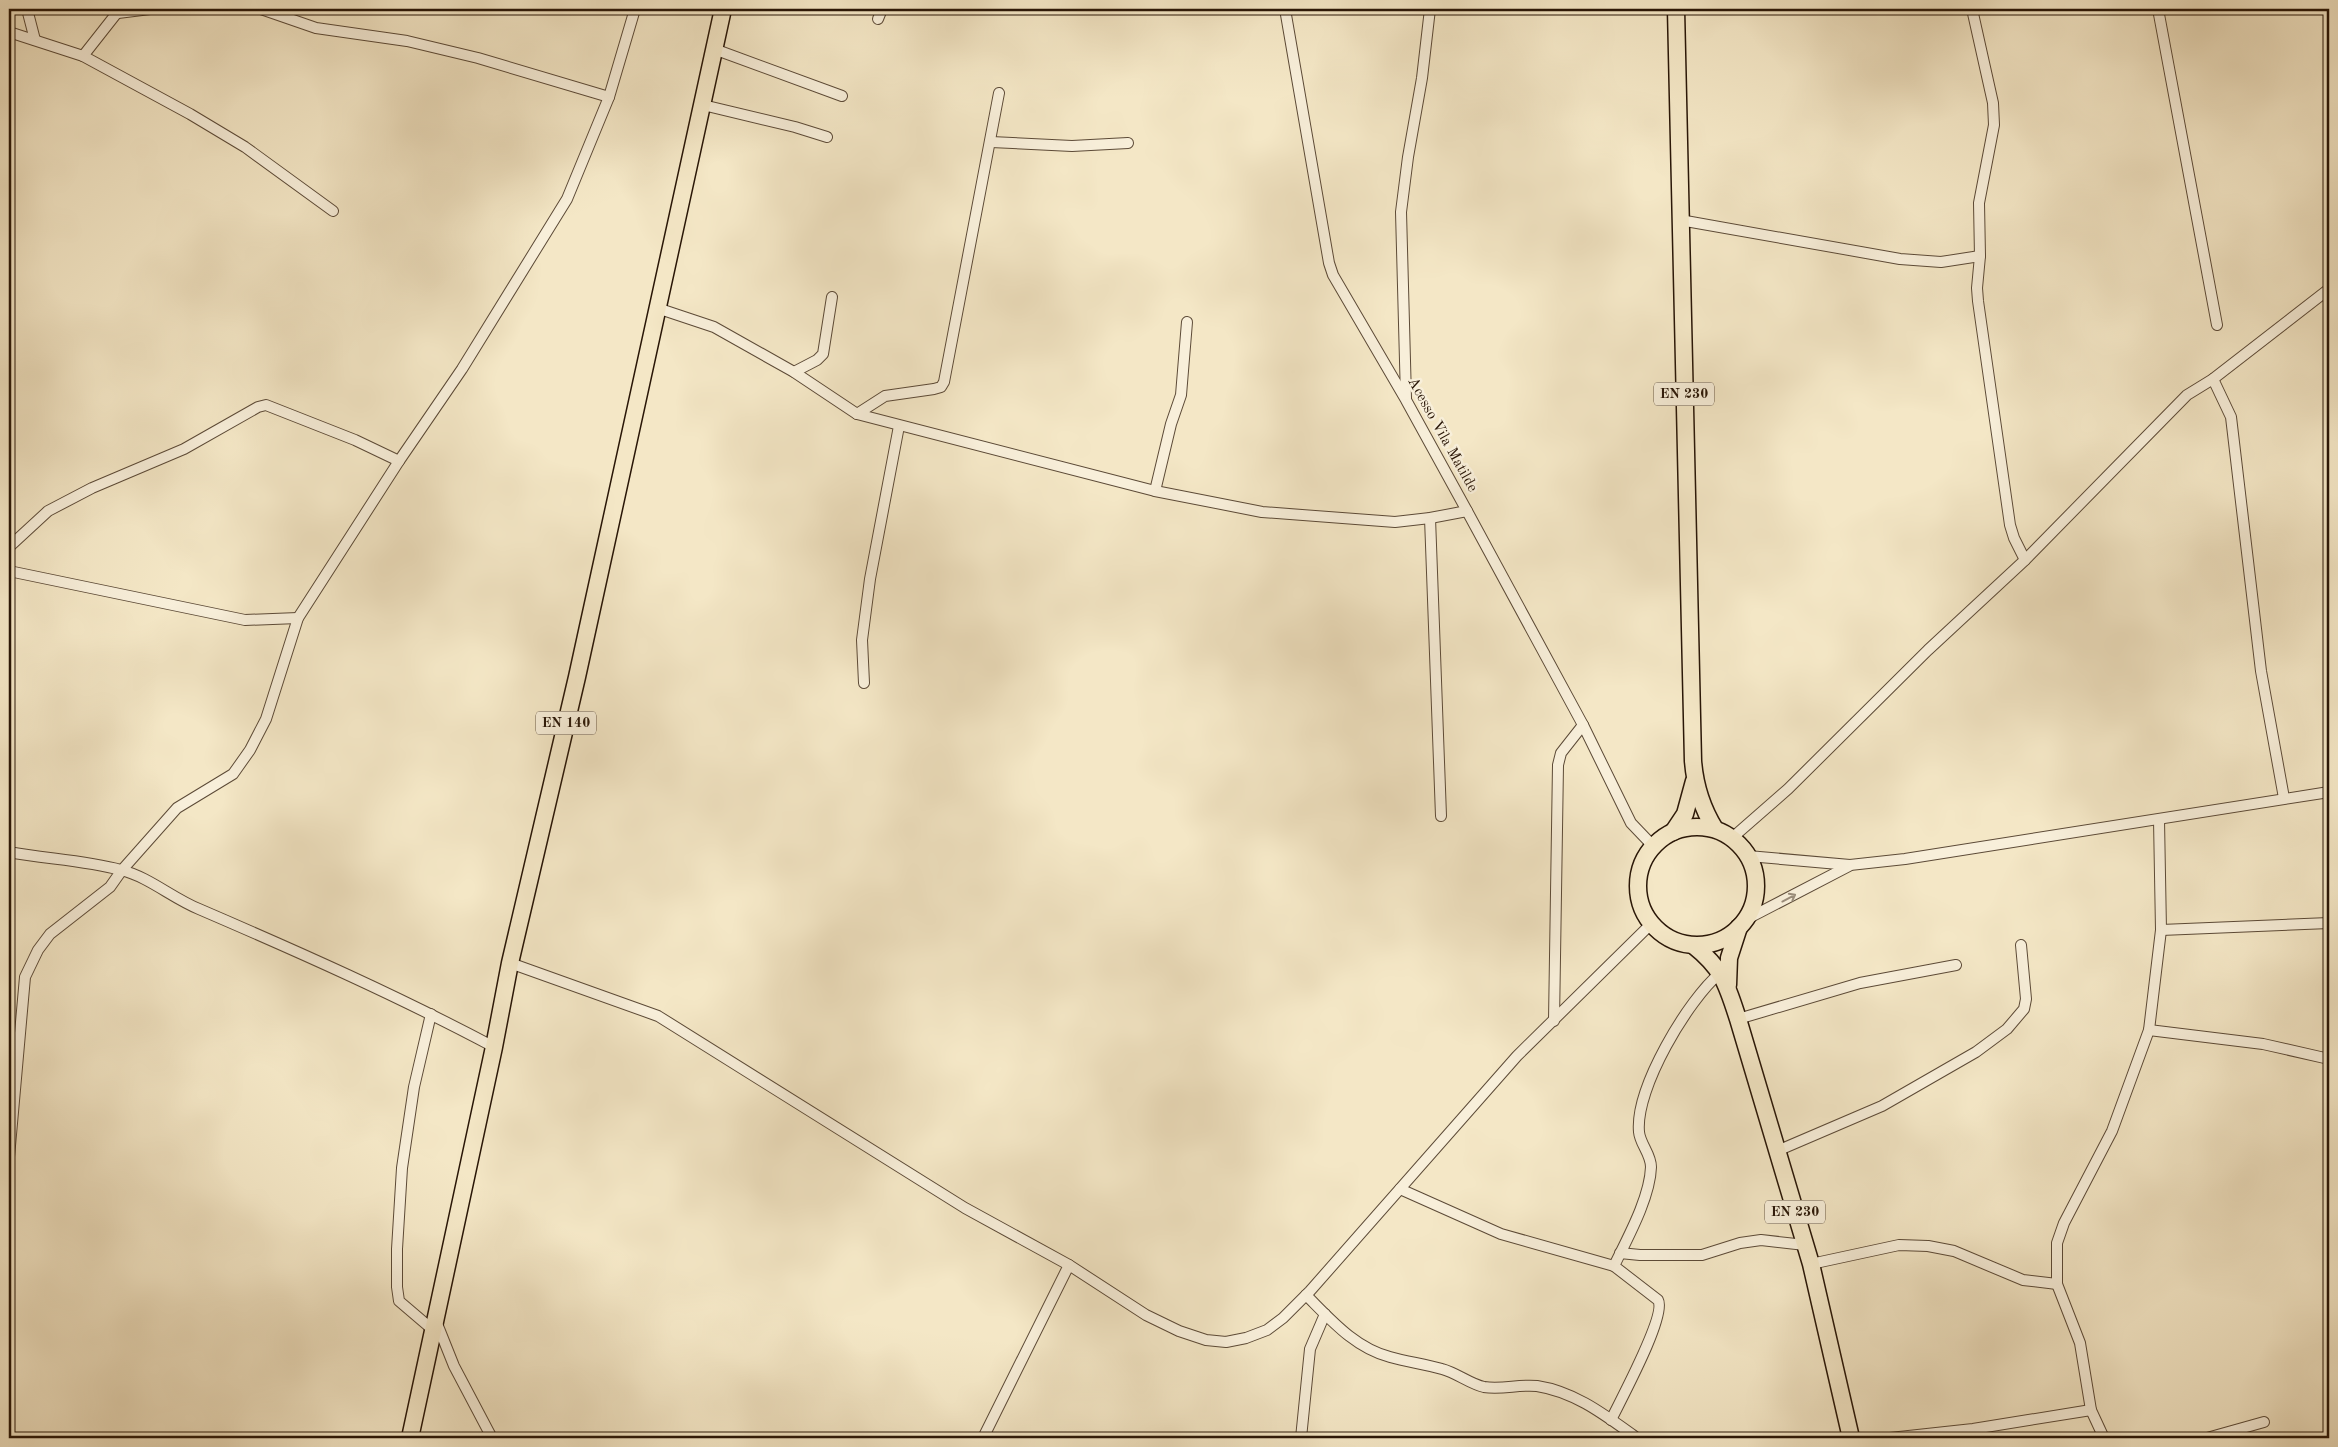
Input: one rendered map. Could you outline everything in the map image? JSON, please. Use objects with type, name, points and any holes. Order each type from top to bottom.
[{"type":"main road","name":"EN 140","points":[[410,1438],[494,1047],[510,963],[577,677],[723,9]]},
{"type":"main road","name":"EN 230","points":[[1673,832],[1685,814],[1694,779],[1676,9]]},
{"type":"main road","name":"EN 230","points":[[1694,779],[1706,814],[1715,829]]},
{"type":"main road","points":[[1695,827],[1715,829],[1732,838],[1748,856],[1756,879],[1754,901],[1742,924],[1730,936],[1711,944],[1694,946],[1678,943],[1663,936],[1651,924],[1640,905],[1638,884],[1642,862],[1653,846],[1673,832],[1695,827]]},
{"type":"main road","name":"EN 230","points":[[1728,990],[1728,958],[1742,924]]},
{"type":"main road","name":"EN 230","points":[[1694,946],[1709,958],[1720,972],[1738,1019],[1811,1264],[1851,1438]]},
{"type":"street","points":[[27,9],[35,40]]},
{"type":"street","points":[[83,56],[119,11],[150,9]]},
{"type":"street","points":[[261,9],[316,28],[406,41],[478,58],[609,97]]},
{"type":"street","points":[[9,1157],[25,977],[38,950],[50,934],[110,887],[122,870],[177,808],[233,774],[266,719],[298,618],[399,461],[462,369],[567,199],[609,97],[635,9]]},
{"type":"street","name":"Acesso Vila Matilde","points":[[1285,9],[1329,263],[1333,275],[1406,400],[1467,511],[1583,725],[1631,823],[1653,846]]},
{"type":"street","points":[[1406,400],[1401,212],[1408,157],[1422,78],[1430,9]]},
{"type":"street","points":[[1972,9],[1993,103],[1994,125],[1979,203],[1980,256],[1977,288],[1978,301],[2010,524],[2014,538],[2025,560]]},
{"type":"street","points":[[2158,9],[2217,325]]},
{"type":"street","points":[[9,32],[83,56],[190,114],[245,148],[333,211]]},
{"type":"street","points":[[714,49],[842,96]]},
{"type":"street","points":[[857,414],[885,396],[934,389],[941,387],[944,382],[999,93]]},
{"type":"street","points":[[702,105],[795,127],[827,137]]},
{"type":"street","points":[[991,142],[1072,146],[1128,143]]},
{"type":"street","points":[[1680,220],[1900,259],[1941,262],[1980,256]]},
{"type":"street","points":[[1732,838],[1788,789],[1928,650],[2025,560],[2187,395],[2213,379],[2329,289]]},
{"type":"street","points":[[794,372],[817,360],[823,354],[832,297]]},
{"type":"street","points":[[658,308],[714,327],[794,372],[857,414],[1155,491],[1262,512],[1395,522],[1467,511]]},
{"type":"street","points":[[1155,491],[1184,382],[1188,322]]},
{"type":"street","points":[[2213,379],[2232,417],[2261,672],[2284,798]]},
{"type":"street","points":[[9,547],[48,511],[92,488],[184,449],[258,407],[266,405],[355,440],[399,461]]},
{"type":"street","points":[[864,683],[862,640],[870,579],[899,426]]},
{"type":"street","points":[[1430,518],[1440,816]]},
{"type":"street","points":[[9,571],[245,620],[298,618]]},
{"type":"street","points":[[1554,1021],[1558,765],[1561,753],[1583,725]]},
{"type":"street","points":[[1748,856],[1850,866],[1905,860],[2329,792]]},
{"type":"street","points":[[2104,1438],[2092,1410],[2080,1343],[2057,1284],[2057,1243],[2064,1223],[2112,1131],[2149,1030],[2161,930],[2159,820]]},
{"type":"street","points":[[9,852],[73,860],[122,870],[138,876],[186,904],[296,951],[432,1014],[494,1047]]},
{"type":"street","points":[[1742,924],[1850,866]]},
{"type":"street","points":[[2161,930],[2329,923]]},
{"type":"street","points":[[510,963],[658,1016],[965,1208],[1068,1265],[1146,1315],[1179,1331],[1206,1340],[1226,1342],[1246,1338],[1266,1330],[1283,1318],[1306,1295],[1517,1056],[1651,924]]},
{"type":"street","points":[[1777,1151],[1882,1106],[1976,1052],[2007,1029],[2024,1009],[2026,999],[2025,975],[2020,946]]},
{"type":"street","points":[[1738,1019],[1860,983],[1956,965]]},
{"type":"street","points":[[1614,1266],[1647,1190],[1651,1166],[1648,1150],[1639,1133],[1645,1092],[1665,1050],[1685,1016],[1709,982],[1720,972]]},
{"type":"street","points":[[432,1014],[414,1088],[402,1168],[397,1287],[400,1301],[434,1325],[492,1438]]},
{"type":"street","points":[[2149,1030],[2263,1044],[2329,1059]]},
{"type":"street","points":[[1400,1189],[1501,1234],[1614,1266],[1658,1300],[1661,1310],[1656,1326],[1611,1420]]},
{"type":"street","points":[[1620,1253],[1640,1255],[1702,1255],[1745,1242],[1761,1240],[1805,1245]]},
{"type":"street","points":[[1811,1264],[1899,1245],[1928,1246],[1954,1251],[2023,1280],[2057,1284]]},
{"type":"street","points":[[983,1438],[1068,1265]]},
{"type":"street","points":[[1306,1295],[1356,1342],[1388,1357],[1444,1369],[1482,1386],[1502,1389],[1536,1386],[1552,1390],[1581,1400],[1637,1438]]},
{"type":"street","points":[[1301,1438],[1310,1349],[1325,1314]]},
{"type":"street","points":[[1890,1438],[1973,1429],[2092,1410]]},
{"type":"street","points":[[2207,1438],[2264,1422]]}]
